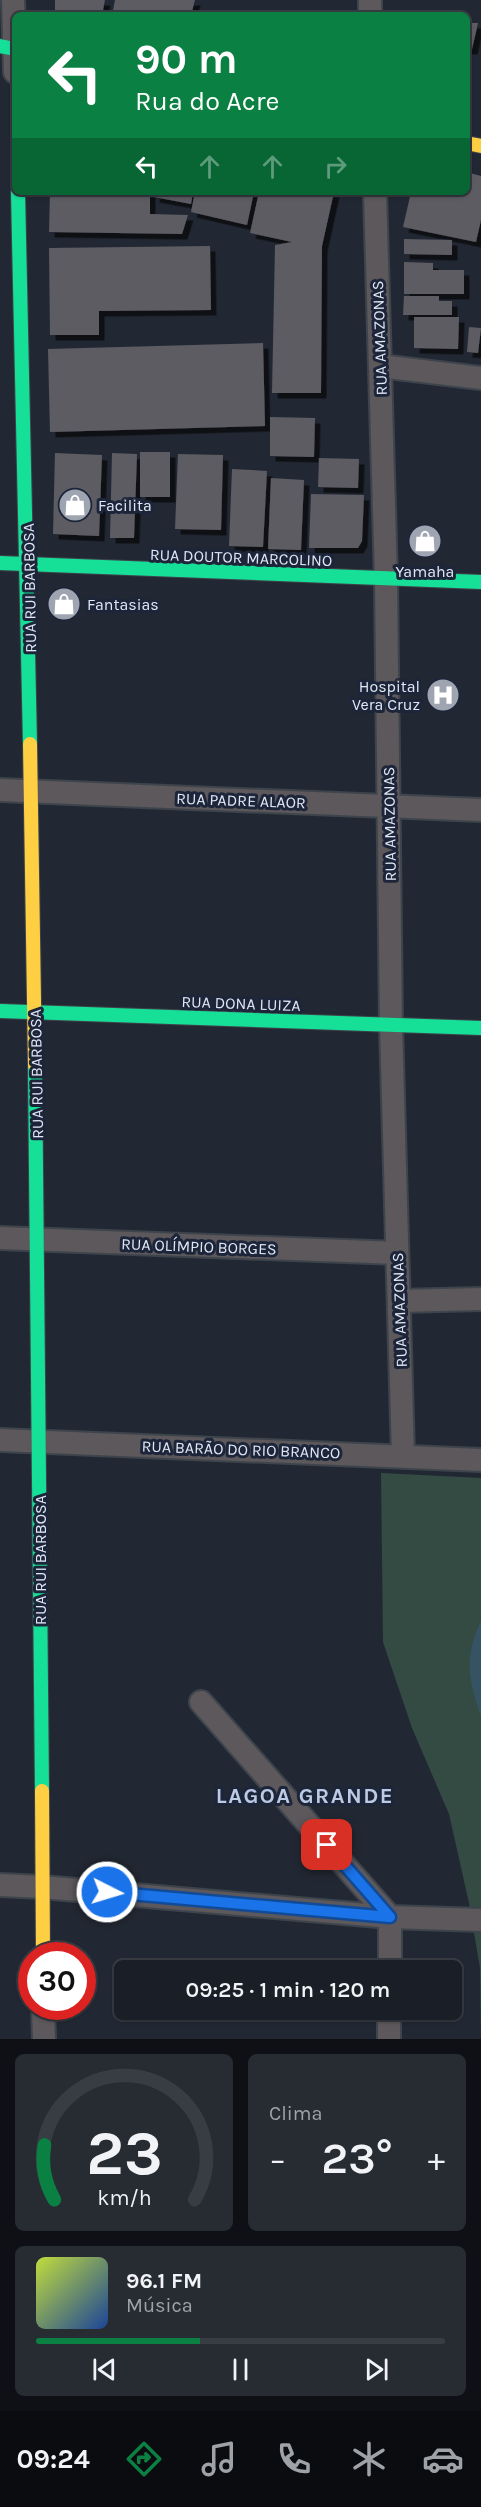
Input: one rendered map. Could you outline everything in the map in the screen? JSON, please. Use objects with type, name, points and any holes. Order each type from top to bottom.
[{"type":"street","name":"RUA RUI BARBOSA","points":[[18,195],[32,792],[43,1942]]},
{"type":"street","name":"RUA AMAZONAS","points":[[375,195],[386,579],[391,1025],[403,1456]]},
{"type":"street","points":[[380,366],[481,378]]},
{"type":"street","name":"RUA DOUTOR MARCOLINO","points":[[0,563],[481,582]]},
{"type":"street","name":"RUA PADRE ALAOR","points":[[0,790],[481,810]]},
{"type":"street","name":"RUA DONA LUIZA","points":[[0,1011],[481,1028]]},
{"type":"street","name":"RUA OLÍMPIO BORGES","points":[[0,1238],[397,1253]]},
{"type":"street","points":[[399,1301],[481,1299]]},
{"type":"street","name":"RUA BARÃO DO RIO BRANCO","points":[[0,1440],[481,1460]]},
{"type":"street","points":[[201,1701],[390,1917],[390,1960]]},
{"type":"street","points":[[0,1885],[390,1917],[481,1920]]},
{"type":"street","points":[[43,2020],[44,2039]]},
{"type":"street","points":[[389,2020],[389,2039]]},
{"type":"green space","points":[[381,1473],[481,1478],[481,2039],[480,1968],[469,1903],[449,1814],[412,1728],[383,1642]]},
{"type":"water","points":[[481,1621],[481,1716],[473,1691],[470,1657]]},
{"type":"building","points":[[55,0],[105,0],[103,12],[55,12]]},
{"type":"building","points":[[115,0],[195,0],[192,12],[113,12]]},
{"type":"building","points":[[470,23],[478,23],[472,49],[470,49]]},
{"type":"building","points":[[470,173],[481,176],[481,220],[476,242],[403,227],[410,195],[470,195]]},
{"type":"building","points":[[50,195],[150,195],[150,214],[188,215],[182,234],[49,232]]},
{"type":"building","points":[[154,195],[192,195],[191,204],[154,197]]},
{"type":"building","points":[[194,195],[253,195],[247,225],[191,212]]},
{"type":"building","points":[[258,195],[333,195],[322,246],[321,393],[272,393],[275,245],[292,242],[250,233]]},
{"type":"building","points":[[404,239],[452,240],[452,255],[404,254]]},
{"type":"building","points":[[210,246],[211,310],[99,311],[99,335],[50,335],[49,248]]},
{"type":"building","points":[[404,262],[433,263],[433,270],[464,270],[464,294],[404,294]]},
{"type":"building","points":[[404,296],[439,296],[439,301],[452,301],[452,315],[403,315]]},
{"type":"building","points":[[414,317],[459,317],[458,349],[414,348]]},
{"type":"building","points":[[469,327],[481,328],[478,353],[467,352]]},
{"type":"building","points":[[263,343],[265,426],[50,432],[48,349]]},
{"type":"building","points":[[270,417],[315,418],[314,457],[270,456]]},
{"type":"building","points":[[140,452],[170,452],[170,497],[140,497]]},
{"type":"building","points":[[55,453],[102,455],[99,536],[53,534]]},
{"type":"building","points":[[112,453],[137,454],[134,538],[110,538]]},
{"type":"building","points":[[178,454],[223,455],[221,530],[175,529]]},
{"type":"building","points":[[319,458],[359,459],[358,488],[318,487]]},
{"type":"building","points":[[232,469],[267,471],[263,547],[229,546]]},
{"type":"building","points":[[271,478],[304,480],[301,550],[268,549]]},
{"type":"building","points":[[311,494],[364,495],[362,541],[358,548],[309,548]]},
{"type":"traffic: fast","points":[[0,46],[12,48]]},
{"type":"traffic: fast","points":[[18,195],[30,744]]},
{"type":"traffic: fast","points":[[0,563],[481,582]]},
{"type":"traffic: fast","points":[[0,1011],[481,1028]]},
{"type":"traffic: fast","points":[[35,1065],[42,1791]]},
{"type":"traffic: slow","points":[[470,144],[481,146]]},
{"type":"traffic: slow","points":[[30,744],[35,1065]]},
{"type":"traffic: slow","points":[[42,1791],[43,1942]]},
{"type":"place","name":"Facilita","points":[[75,505]]},
{"type":"place","name":"Yamaha","points":[[425,541]]},
{"type":"place","name":"Fantasias","points":[[64,604]]},
{"type":"place","name":"Hospital Vera Cruz","points":[[443,695]]},
{"type":"district","name":"LAGOA GRANDE","points":[[305,1795]]},
{"type":"route","points":[[107,1892],[390,1917],[327,1845]]}]
